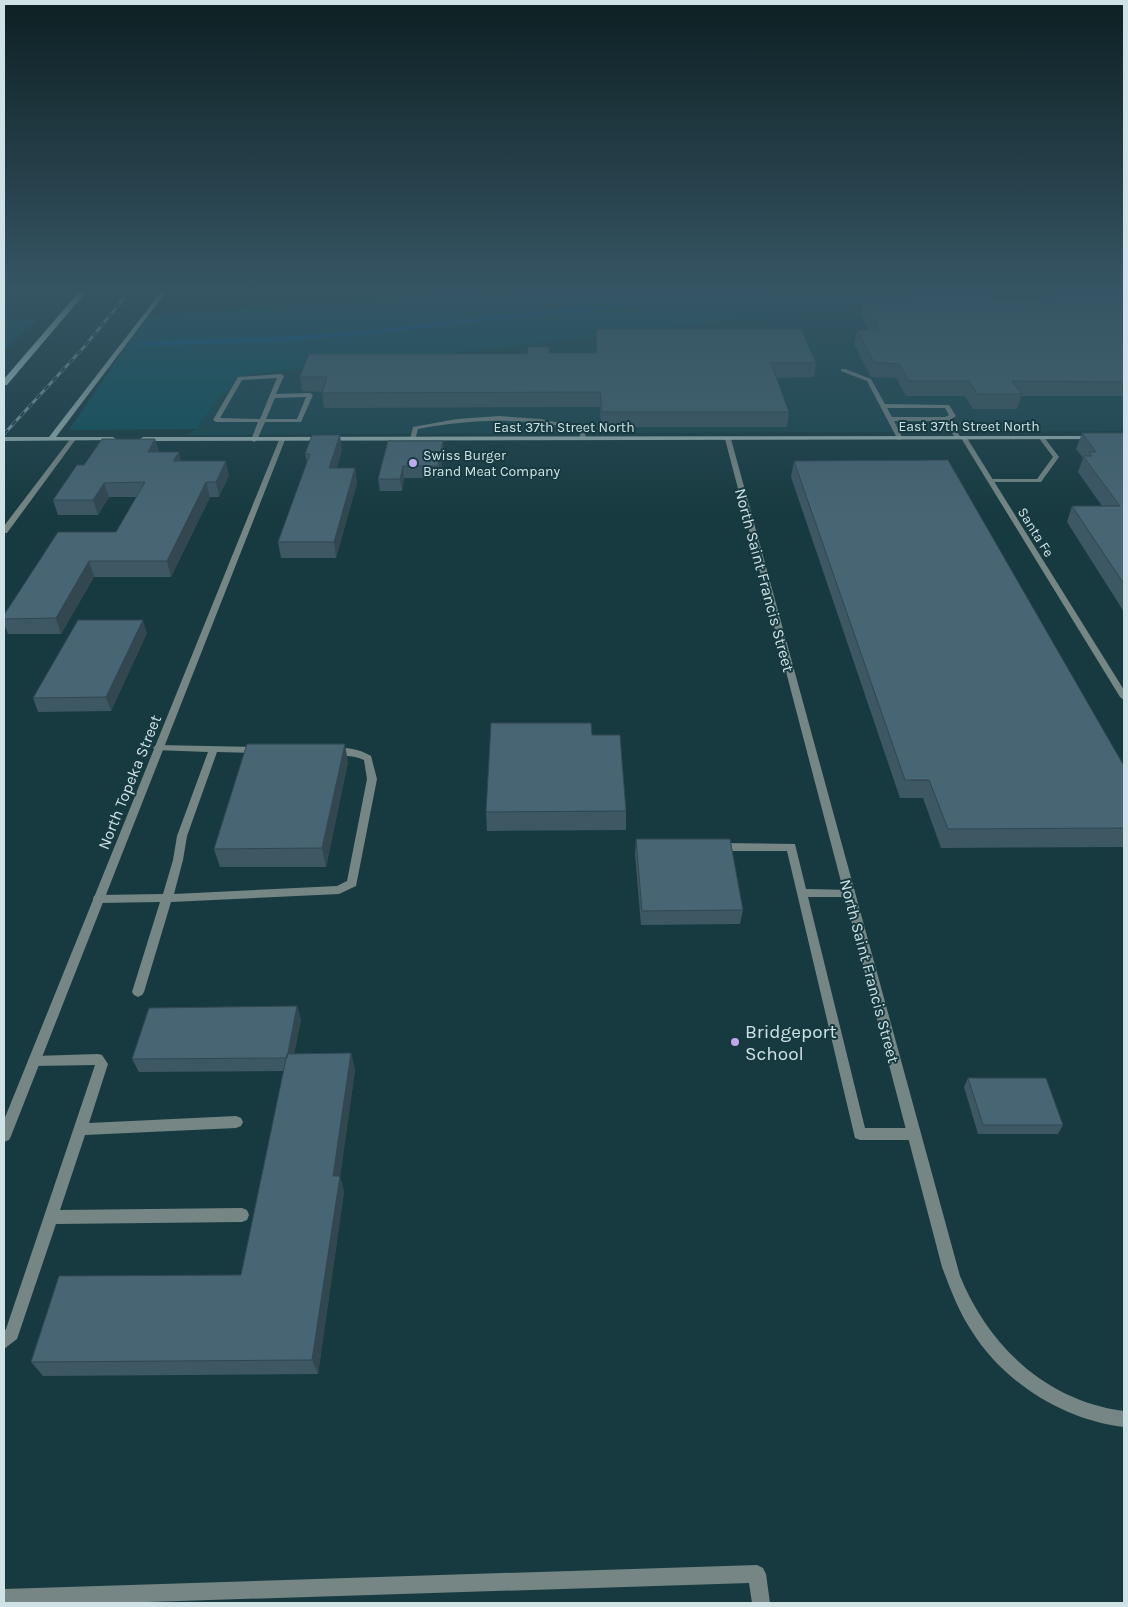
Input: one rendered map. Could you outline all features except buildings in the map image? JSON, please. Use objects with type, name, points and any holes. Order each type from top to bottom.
[{"type":"main road","points":[[4,383],[18,367]]},
{"type":"main road","points":[[51,440],[107,367]]},
{"type":"main road","name":"East 37th Street North","points":[[140,440],[1097,438]]},
{"type":"main road","points":[[4,439],[121,440]]},
{"type":"street","points":[[844,370],[868,380],[900,438]]},
{"type":"street","points":[[254,440],[262,420],[273,396],[281,376],[240,378],[216,420],[262,420],[299,421],[310,395],[273,396]]},
{"type":"street","points":[[883,406],[947,406],[953,416],[946,420],[890,420]]},
{"type":"street","points":[[413,439],[415,428],[472,418],[524,419],[565,424],[582,429],[583,439]]},
{"type":"street","name":"Santa Fe","points":[[946,420],[961,438],[990,482],[1124,697]]},
{"type":"street","points":[[990,482],[1039,481],[1056,458],[1042,438]]},
{"type":"street","name":"North Saint Francis Street","points":[[728,439],[949,1268],[961,1299],[982,1334],[1008,1362],[1041,1388],[1077,1408],[1113,1419],[1124,1419]]},
{"type":"street","points":[[4,530],[73,440]]},
{"type":"street","name":"North Topeka Street","points":[[4,1136],[282,440]]},
{"type":"street","points":[[158,748],[271,750]]},
{"type":"street","points":[[138,992],[178,860],[182,836],[213,750]]},
{"type":"street","points":[[98,899],[167,898],[339,890],[352,883],[372,778],[368,758],[358,753],[324,750]]},
{"type":"street","points":[[706,847],[791,847],[860,1134],[914,1134]]},
{"type":"street","points":[[802,893],[850,893]]},
{"type":"street","points":[[4,1340],[12,1334],[102,1064],[98,1059],[34,1061]]},
{"type":"street","points":[[81,1129],[236,1122]]},
{"type":"street","points":[[51,1217],[242,1215]]},
{"type":"street","points":[[4,1598],[757,1574],[761,1603]]},
{"type":"shaded area","points":[[112,367],[326,367],[248,374],[218,398],[197,429],[69,430]]},
{"type":"shaded area","points":[[326,367],[1124,367],[1124,431],[185,435],[197,429],[218,398],[248,374]]},
{"type":"railway","points":[[4,434],[66,367]]},
{"type":"place","name":"Swiss Burger Brand Meat Company","points":[[413,463]]},
{"type":"place","name":"Bridgeport School","points":[[735,1042]]}]
